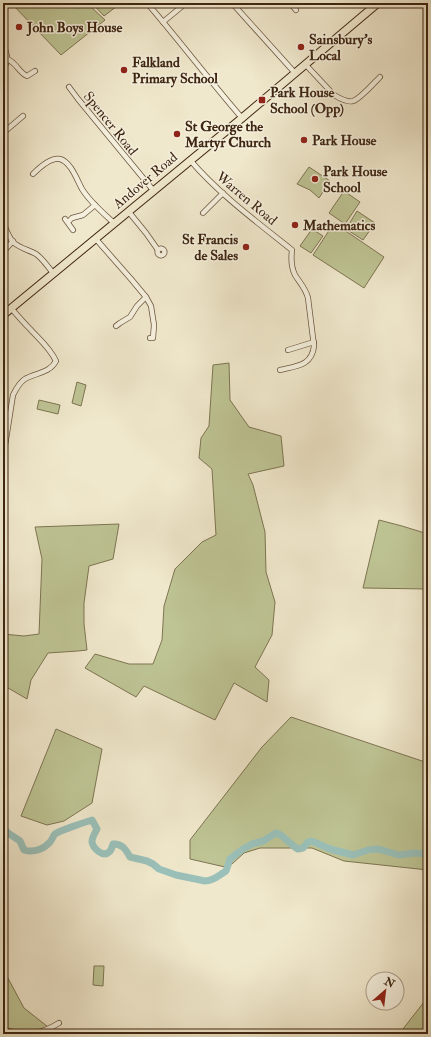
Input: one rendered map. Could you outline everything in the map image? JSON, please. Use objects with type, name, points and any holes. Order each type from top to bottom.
[{"type":"main road","name":"Andover Road","points":[[3,314],[242,118],[378,3]]},
{"type":"street","points":[[147,3],[242,118]]},
{"type":"street","points":[[163,22],[186,3]]},
{"type":"street","points":[[232,3],[295,73]]},
{"type":"street","points":[[3,46],[7,53],[6,65],[3,69]]},
{"type":"street","points":[[7,60],[13,62],[23,75],[27,76],[35,71]]},
{"type":"street","points":[[305,64],[334,95],[348,101],[353,101],[358,98],[380,78]]},
{"type":"street","name":"Spencer Road","points":[[69,87],[153,190]]},
{"type":"street","points":[[3,133],[23,116]]},
{"type":"street","points":[[60,153],[60,159]]},
{"type":"street","points":[[33,174],[47,162],[60,159],[67,163],[77,178],[81,188],[88,197],[114,223]]},
{"type":"street","name":"Warren Road","points":[[190,160],[199,171],[223,193],[292,250],[293,271],[306,291],[314,342]]},
{"type":"street","points":[[203,213],[223,193]]},
{"type":"street","points":[[73,230],[67,221],[83,215],[95,204]]},
{"type":"street","points":[[128,211],[158,250]]},
{"type":"street","points":[[3,222],[7,233],[13,241],[35,254],[53,273]]},
{"type":"street","points":[[95,238],[146,297],[151,306],[154,325],[153,338],[150,338]]},
{"type":"street","points":[[3,252],[13,241]]},
{"type":"street","points":[[116,326],[130,317],[137,306],[146,297]]},
{"type":"street","points":[[3,458],[13,395],[26,379],[50,368],[56,361],[45,344],[28,328],[11,308]]},
{"type":"street","points":[[280,370],[306,362],[311,358],[314,353],[314,342],[288,350]]},
{"type":"street","points":[[3,1030],[23,1034],[35,1033],[48,1030],[59,1023]]},
{"type":"green space","points":[[11,3],[67,3],[72,7],[78,8],[89,5],[105,20],[61,55]]},
{"type":"green space","points":[[92,3],[121,3],[104,16]]},
{"type":"green space","points":[[309,167],[330,181],[319,198],[310,190],[297,184]]},
{"type":"green space","points":[[344,191],[360,202],[345,224],[329,213]]},
{"type":"green space","points":[[357,211],[375,223],[363,240],[346,229]]},
{"type":"green space","points":[[334,223],[384,257],[364,288],[313,255]]},
{"type":"green space","points":[[312,229],[323,236],[311,253],[300,246]]},
{"type":"green space","points":[[229,363],[230,400],[249,427],[281,436],[284,466],[248,474],[253,485],[265,532],[266,572],[275,602],[272,635],[255,667],[269,680],[267,702],[234,683],[215,720],[144,686],[136,697],[85,668],[95,654],[129,664],[153,664],[162,640],[164,606],[175,569],[202,542],[216,535],[212,469],[199,458],[201,438],[209,426],[213,365]]},
{"type":"green space","points":[[77,382],[86,385],[81,406],[72,403]]},
{"type":"green space","points":[[39,400],[60,405],[58,414],[37,409]]},
{"type":"green space","points":[[379,520],[428,534],[428,589],[363,588]]},
{"type":"green space","points":[[119,524],[113,559],[89,566],[84,603],[84,624],[87,650],[48,653],[31,680],[27,699],[3,685],[3,634],[24,636],[39,634],[42,559],[35,527]]},
{"type":"green space","points":[[291,717],[428,763],[428,870],[344,861],[312,848],[260,848],[244,853],[232,864],[225,867],[190,859],[190,840],[262,747]]},
{"type":"green space","points":[[56,729],[102,749],[92,803],[64,821],[47,825],[21,816]]},
{"type":"green space","points":[[94,966],[104,966],[103,986],[93,985]]},
{"type":"green space","points":[[3,969],[24,1008],[57,1034],[3,1034]]},
{"type":"green space","points":[[428,997],[428,1034],[399,1034]]},
{"type":"waterway","points":[[3,828],[20,841],[24,850],[31,851],[45,847],[55,834],[92,820],[97,829],[92,842],[96,849],[101,853],[107,854],[113,844],[116,844],[121,846],[130,857],[147,861],[159,869],[176,875],[205,881],[214,879],[226,871],[230,859],[243,849],[252,844],[263,841],[276,833],[298,849],[303,848],[308,842],[311,841],[330,849],[353,855],[368,850],[377,849],[399,855],[414,853],[428,854]]},
{"type":"place","name":"John Boys House","points":[[19,27]]},
{"type":"place","name":"Sainsbury's Local","points":[[301,47]]},
{"type":"place","name":"Falkland Primary School","points":[[124,70]]},
{"type":"place","name":"Park House School (Opp)","points":[[262,100]]},
{"type":"place","name":"St George the Martyr Church","points":[[177,134]]},
{"type":"place","name":"Park House","points":[[304,140]]},
{"type":"place","name":"Park House School","points":[[315,179]]},
{"type":"place","name":"Mathematics","points":[[295,225]]},
{"type":"place","name":"St Francis de Sales","points":[[246,247]]}]
